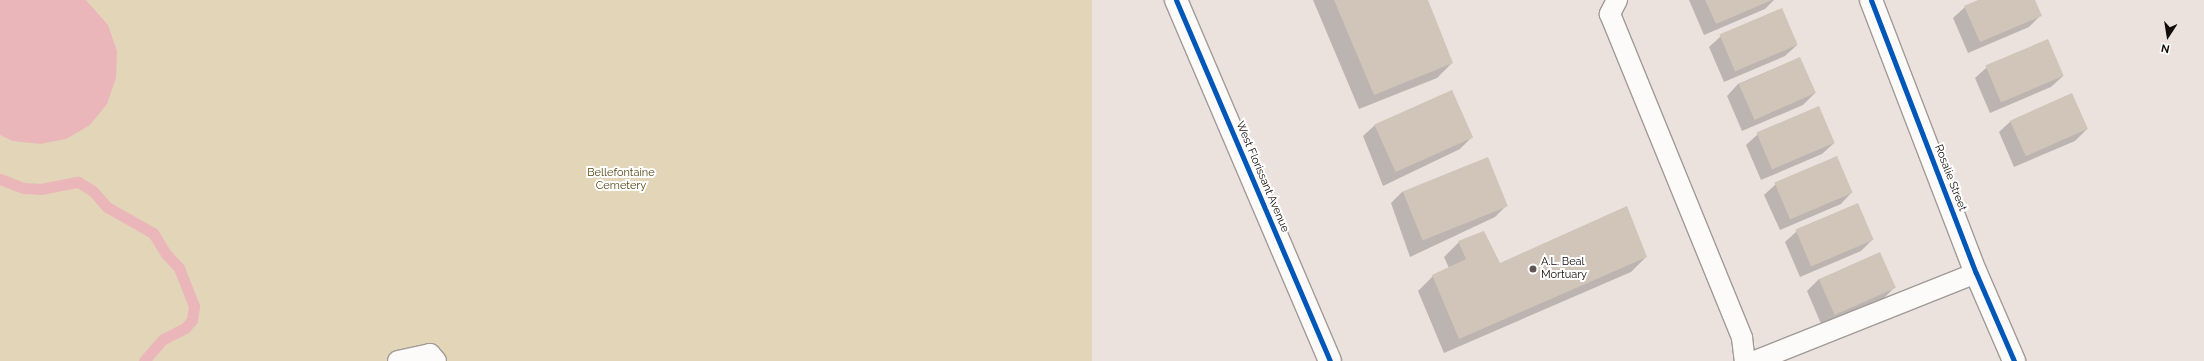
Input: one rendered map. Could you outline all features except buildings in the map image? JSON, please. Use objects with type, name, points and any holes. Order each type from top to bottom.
[{"type":"main road","name":"West Florissant Avenue","points":[[1176,0],[1330,361]]},
{"type":"main road","name":"Rosalie Street","points":[[1871,0],[1976,273],[2014,361]]},
{"type":"lane","points":[[1617,0],[1610,14],[1742,338],[1745,361]]},
{"type":"lane","points":[[1755,361],[1976,273]]},
{"type":"lane","points":[[398,361],[430,354],[436,361]]},
{"type":"green space","name":"Bellefontaine Cemetery","points":[[0,0],[1092,0],[1092,361],[0,361]]},
{"type":"shaded area","points":[[0,0],[86,0],[108,25],[117,51],[116,78],[107,104],[90,125],[66,139],[40,144],[13,141],[0,135]]},
{"type":"waterway","points":[[0,179],[24,188],[41,189],[78,182],[93,191],[107,207],[153,233],[167,255],[179,268],[194,306],[192,320],[185,328],[163,339],[144,361]]},
{"type":"cycle path","points":[[1176,0],[1330,361]]},
{"type":"cycle path","points":[[1871,0],[1976,273],[2014,361]]},
{"type":"place","name":"A.L. Beal Mortuary","points":[[1533,269]]}]
